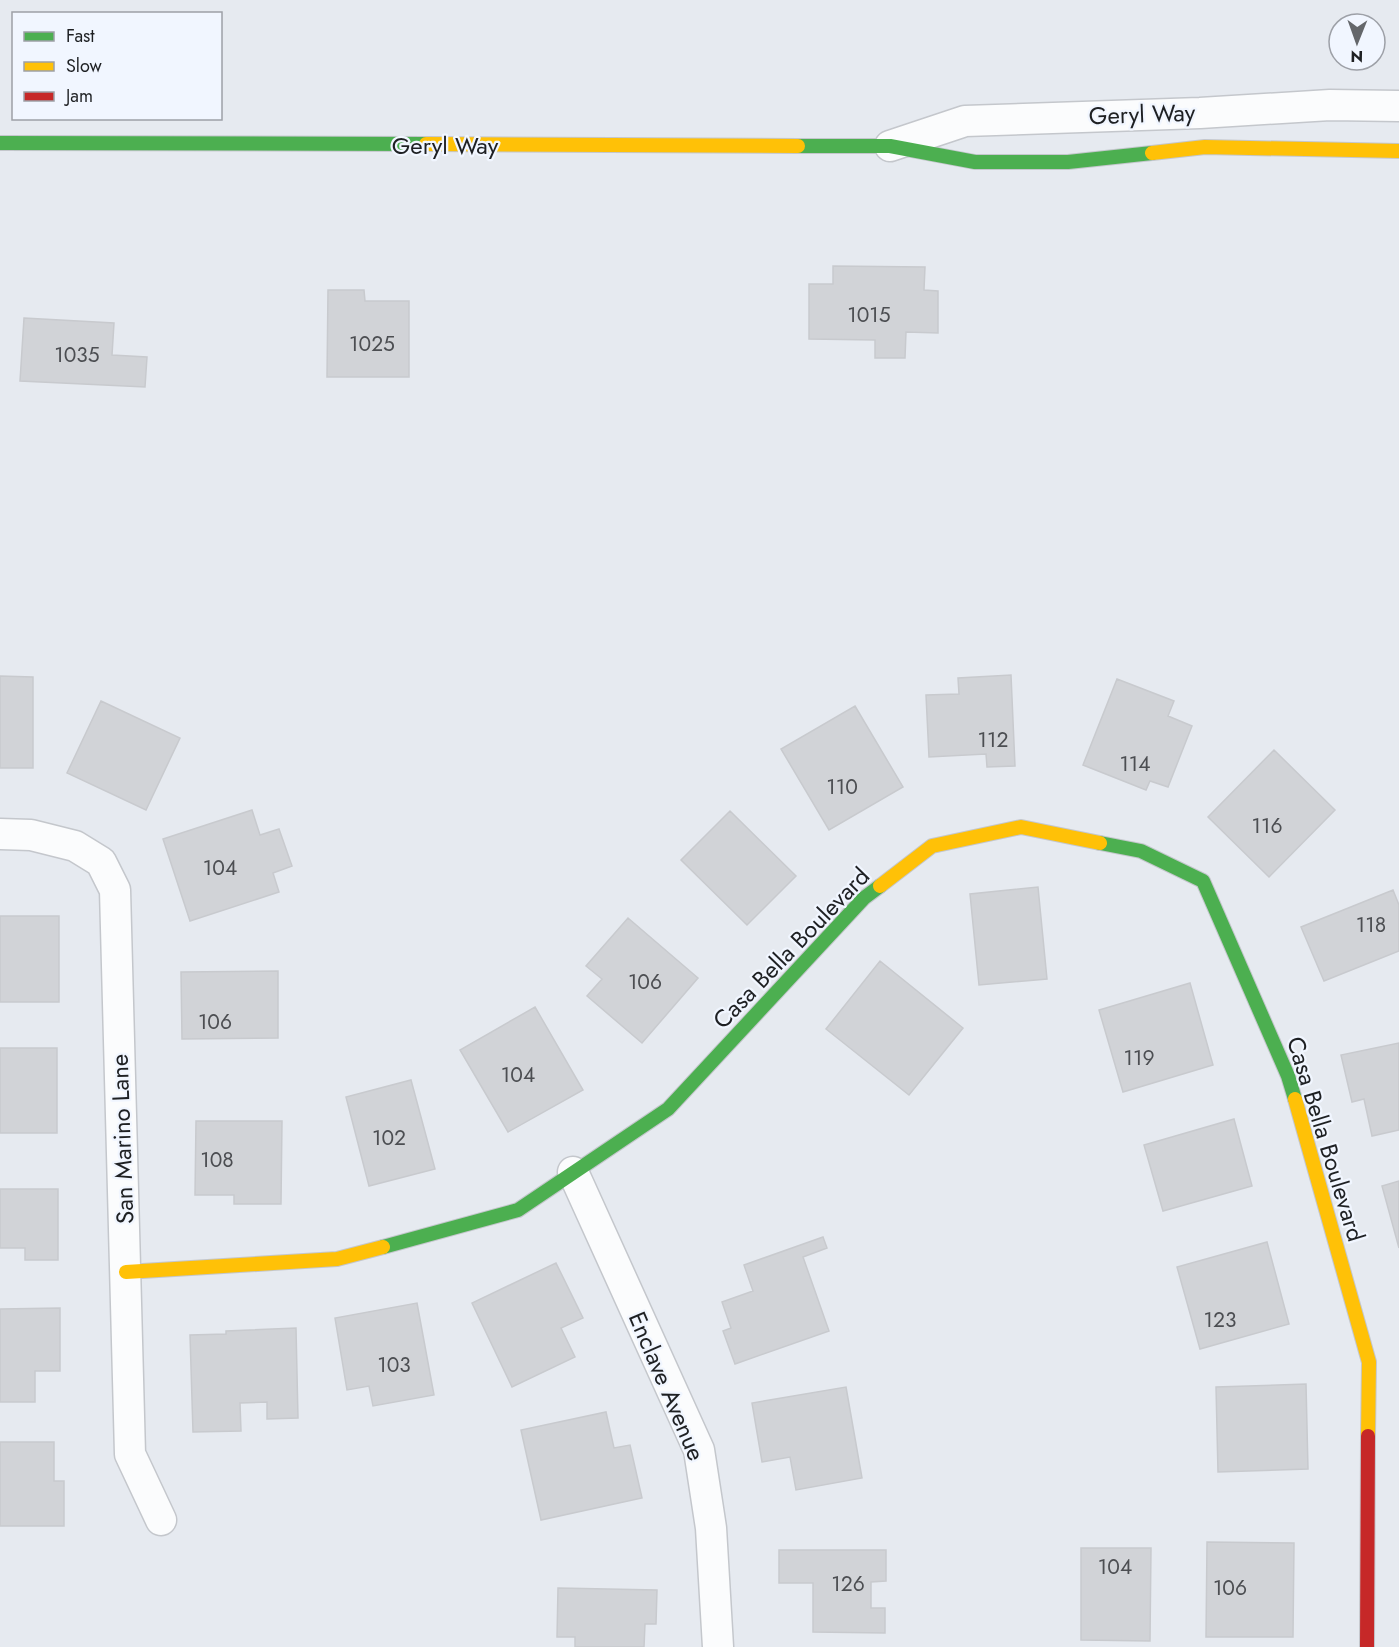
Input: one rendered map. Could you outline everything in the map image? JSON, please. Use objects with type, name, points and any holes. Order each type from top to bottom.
[{"type":"street","name":"Geryl Way","points":[[890,147],[965,121],[1190,113],[1330,105],[1399,106]]},
{"type":"street","points":[[1189,149],[1190,113]]},
{"type":"street","name":"Geryl Way","points":[[0,143],[890,147],[975,162],[1068,162],[1205,147],[1399,152]]},
{"type":"street","name":"Casa Bella Boulevard","points":[[126,1272],[337,1259],[518,1210],[668,1109],[864,898],[932,846],[1021,827],[1141,851],[1203,881],[1288,1076],[1369,1362],[1367,1647]]},
{"type":"street","name":"San Marino Lane","points":[[0,834],[31,834],[75,846],[101,862],[116,890],[130,1454],[161,1520]]},
{"type":"street","name":"Enclave Avenue","points":[[573,1173],[699,1450],[711,1528],[718,1647]]},
{"type":"building","points":[[833,266],[925,267],[924,290],[938,291],[938,333],[906,332],[905,358],[875,358],[875,340],[809,339],[809,284],[833,284]]},
{"type":"building","points":[[328,290],[364,290],[365,301],[409,301],[409,377],[327,377]]},
{"type":"building","points":[[24,318],[114,323],[112,355],[147,357],[145,387],[20,381]]},
{"type":"building","points":[[1011,675],[1015,766],[987,767],[986,754],[929,757],[926,695],[959,694],[958,678]]},
{"type":"building","points":[[0,676],[33,677],[33,768],[0,768]]},
{"type":"building","points":[[1117,679],[1174,701],[1168,716],[1192,726],[1168,787],[1150,781],[1146,790],[1083,765]]},
{"type":"building","points":[[101,701],[180,738],[146,810],[67,773]]},
{"type":"building","points":[[855,706],[903,787],[829,830],[781,749]]},
{"type":"building","points":[[1274,750],[1335,810],[1269,877],[1208,817]]},
{"type":"building","points":[[252,810],[260,835],[279,829],[292,866],[273,873],[279,892],[190,921],[163,839]]},
{"type":"building","points":[[730,811],[796,876],[747,925],[681,860]]},
{"type":"building","points":[[1038,887],[1047,979],[979,985],[970,894]]},
{"type":"building","points":[[1393,890],[1399,905],[1399,951],[1324,981],[1301,927]]},
{"type":"building","points":[[0,916],[59,916],[59,1002],[0,1002]]},
{"type":"building","points":[[628,918],[698,978],[642,1043],[587,996],[602,979],[586,966]]},
{"type":"building","points":[[880,961],[963,1028],[909,1095],[826,1029]]},
{"type":"building","points":[[278,971],[278,1038],[182,1039],[181,972]]},
{"type":"building","points":[[1190,983],[1213,1065],[1123,1092],[1099,1010]]},
{"type":"building","points":[[535,1007],[583,1090],[508,1132],[460,1050]]},
{"type":"building","points":[[1399,1043],[1399,1130],[1372,1136],[1364,1099],[1352,1102],[1341,1055]]},
{"type":"building","points":[[0,1048],[57,1048],[57,1133],[0,1133]]},
{"type":"building","points":[[411,1080],[435,1169],[369,1186],[346,1097]]},
{"type":"building","points":[[1234,1119],[1252,1186],[1163,1211],[1144,1145]]},
{"type":"building","points":[[196,1121],[282,1121],[281,1204],[234,1204],[234,1195],[195,1195]]},
{"type":"building","points":[[1399,1181],[1399,1248],[1382,1186]]},
{"type":"building","points":[[0,1189],[58,1189],[58,1260],[25,1260],[25,1248],[0,1248]]},
{"type":"building","points":[[823,1237],[827,1248],[803,1257],[829,1331],[735,1364],[723,1331],[731,1328],[722,1302],[753,1291],[744,1265]]},
{"type":"building","points":[[1267,1242],[1289,1324],[1200,1349],[1177,1267]]},
{"type":"building","points":[[556,1263],[583,1318],[561,1328],[575,1357],[512,1387],[472,1303]]},
{"type":"building","points":[[417,1303],[434,1395],[373,1406],[369,1386],[347,1390],[335,1318]]},
{"type":"building","points":[[60,1308],[60,1371],[35,1371],[35,1402],[0,1402],[0,1309]]},
{"type":"building","points":[[296,1328],[298,1418],[267,1419],[267,1402],[240,1403],[241,1431],[193,1432],[190,1335]]},
{"type":"building","points":[[1306,1384],[1308,1469],[1218,1472],[1216,1387]]},
{"type":"building","points":[[846,1387],[862,1478],[796,1490],[790,1457],[762,1462],[752,1403]]},
{"type":"building","points":[[606,1412],[614,1448],[630,1445],[642,1498],[541,1520],[521,1430]]},
{"type":"building","points":[[0,1442],[54,1442],[54,1481],[64,1481],[64,1526],[0,1526]]},
{"type":"building","points":[[1207,1542],[1294,1543],[1293,1637],[1206,1637]]},
{"type":"building","points":[[1081,1548],[1151,1548],[1150,1641],[1081,1640]]},
{"type":"building","points":[[779,1550],[886,1550],[886,1581],[871,1582],[871,1608],[885,1608],[885,1633],[813,1632],[813,1583],[779,1583]]},
{"type":"building","points":[[558,1588],[657,1590],[656,1624],[645,1624],[644,1647],[575,1647],[575,1637],[557,1637]]},
{"type":"traffic: fast","points":[[0,143],[426,144]]},
{"type":"traffic: fast","points":[[798,146],[890,146],[975,162],[1068,162],[1152,153]]},
{"type":"traffic: fast","points":[[1100,843],[1141,851],[1203,881],[1288,1076],[1295,1099]]},
{"type":"traffic: fast","points":[[383,1247],[518,1210],[668,1109],[864,898],[880,886]]},
{"type":"traffic: slow","points":[[426,144],[798,146]]},
{"type":"traffic: slow","points":[[1152,153],[1205,147],[1399,151]]},
{"type":"traffic: slow","points":[[880,886],[932,846],[1021,827],[1100,843]]},
{"type":"traffic: slow","points":[[1295,1099],[1369,1362],[1368,1436]]},
{"type":"traffic: slow","points":[[126,1272],[337,1259],[383,1247]]},
{"type":"traffic: jam","points":[[1367,1647],[1368,1436]]}]
